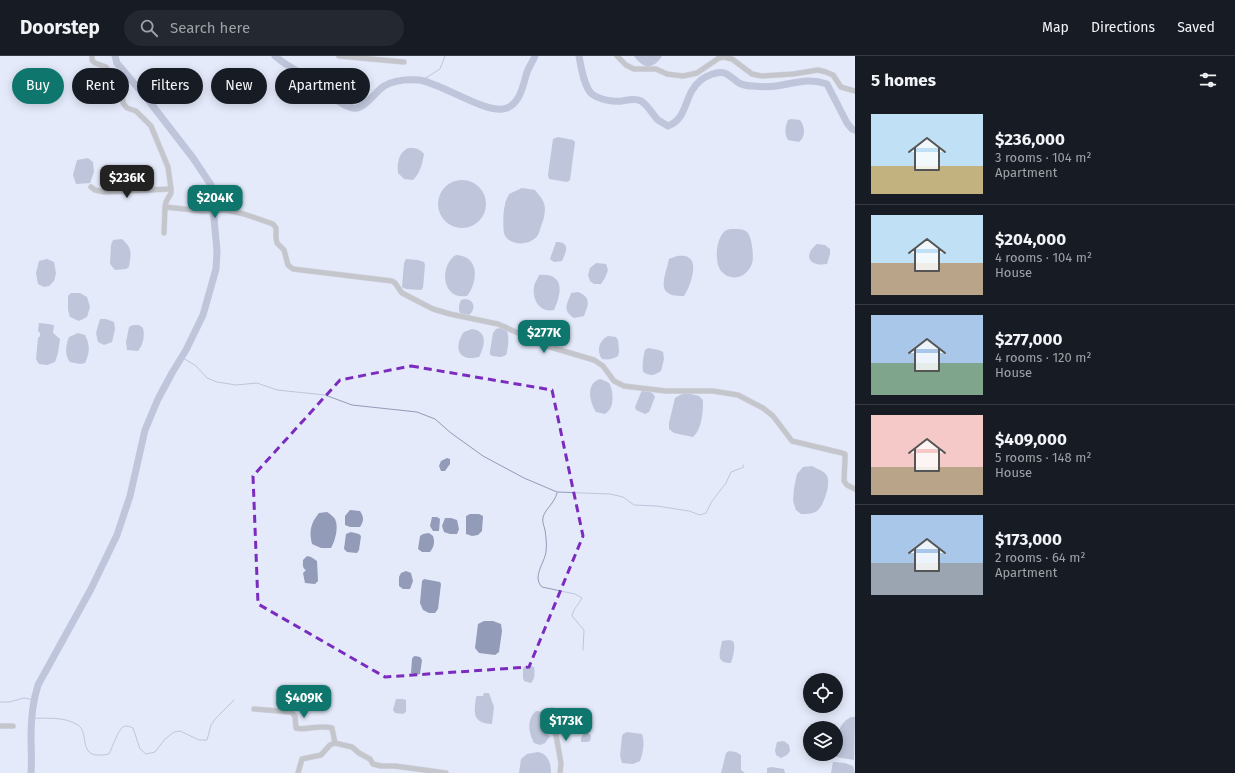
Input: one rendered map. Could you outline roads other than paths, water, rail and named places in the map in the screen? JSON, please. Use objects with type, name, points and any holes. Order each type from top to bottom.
[{"type":"street","points":[[92,56],[92,60],[95,63],[106,67],[122,94],[123,103],[127,108],[136,111],[151,126],[168,167],[171,193],[165,207],[164,233]]},
{"type":"street","points":[[339,56],[404,62]]},
{"type":"street","points":[[617,56],[626,65],[634,69],[656,69],[667,74],[683,76],[697,73],[719,58],[723,57],[732,59],[752,74],[762,76],[793,74],[818,70],[833,76],[841,87],[855,91]]},
{"type":"street","points":[[91,186],[96,190],[104,192],[171,189]]},
{"type":"street","points":[[165,207],[203,211],[227,210],[273,224],[276,228],[277,243],[284,250],[288,265],[293,269],[392,281],[402,293],[433,309],[498,324],[550,347],[594,360],[603,366],[614,381],[624,386],[666,391],[713,390],[738,395],[763,408],[773,416],[792,441],[845,454],[844,481],[847,485],[855,489]]},
{"type":"street","points":[[254,709],[291,712],[295,716],[296,728],[302,729],[319,726],[332,728],[335,743]]},
{"type":"street","points":[[552,710],[554,732],[556,735],[561,763],[560,773]]},
{"type":"street","points":[[0,726],[13,726]]},
{"type":"street","points":[[298,773],[302,759],[321,755],[330,745],[335,743],[352,747],[370,760],[373,764],[446,773]]},
{"type":"water","points":[[634,56],[662,56],[655,64],[648,66],[641,63]]},
{"type":"water","points":[[788,120],[800,120],[803,125],[804,134],[799,142],[788,140],[786,135],[785,130],[787,123]]},
{"type":"water","points":[[558,137],[573,140],[575,142],[570,180],[567,182],[549,179],[548,175],[553,139]]},
{"type":"water","points":[[408,148],[417,149],[424,154],[420,168],[413,180],[404,179],[398,173],[398,162],[400,156]]},
{"type":"water","points":[[88,158],[93,162],[94,172],[90,183],[76,184],[73,175],[77,160]]},
{"type":"water","points":[[462,180],[471,182],[479,187],[484,195],[486,204],[484,213],[479,221],[471,226],[462,228],[453,226],[445,221],[440,213],[438,204],[440,195],[445,187],[453,182]]},
{"type":"water","points":[[522,188],[535,190],[543,201],[545,211],[538,235],[535,239],[525,243],[515,243],[506,238],[504,233],[504,211],[509,194]]},
{"type":"water","points":[[740,229],[748,233],[751,240],[753,255],[752,263],[742,276],[729,277],[721,271],[717,262],[718,244],[722,234],[726,230]]},
{"type":"water","points":[[122,239],[130,249],[129,267],[126,269],[115,270],[110,264],[111,245],[113,240]]},
{"type":"water","points":[[556,242],[561,242],[566,246],[566,248],[562,261],[554,262],[550,259]]},
{"type":"water","points":[[817,244],[825,245],[830,249],[827,264],[816,264],[810,260],[809,256],[812,248]]},
{"type":"water","points":[[456,255],[464,256],[469,260],[475,271],[473,284],[467,296],[458,296],[452,293],[447,287],[445,280],[447,266]]},
{"type":"water","points":[[677,256],[688,257],[692,261],[693,265],[692,277],[684,296],[668,293],[665,290],[664,285],[669,259]]},
{"type":"water","points":[[47,259],[54,262],[56,273],[54,281],[49,286],[44,287],[38,284],[36,273],[39,261]]},
{"type":"water","points":[[406,259],[424,262],[423,288],[421,290],[406,289],[402,287],[404,263]]},
{"type":"water","points":[[596,263],[606,264],[608,270],[601,284],[594,284],[590,281],[588,275],[590,268]]},
{"type":"water","points":[[539,275],[553,277],[559,285],[559,297],[554,310],[545,310],[536,301],[534,296],[534,286]]},
{"type":"water","points":[[578,292],[585,296],[588,304],[584,316],[574,318],[570,315],[566,307],[571,293]]},
{"type":"water","points":[[71,293],[80,293],[87,297],[90,307],[87,317],[79,321],[70,317],[68,310],[68,296]]},
{"type":"water","points":[[465,299],[473,303],[473,310],[469,315],[460,313],[459,311],[461,300]]},
{"type":"water","points":[[100,319],[106,319],[114,322],[115,329],[112,342],[104,345],[98,342],[96,333]]},
{"type":"water","points":[[39,323],[54,325],[53,333],[60,339],[55,362],[47,365],[39,364],[36,359],[38,338],[40,336],[38,331]]},
{"type":"water","points":[[139,325],[143,328],[143,340],[138,351],[127,350],[126,342],[129,327]]},
{"type":"water","points":[[472,329],[481,333],[484,344],[479,357],[469,358],[461,354],[458,348],[464,332]]},
{"type":"water","points":[[496,329],[505,329],[508,335],[507,353],[501,357],[492,356],[490,351],[493,333]]},
{"type":"water","points":[[78,333],[85,335],[89,349],[85,363],[80,364],[70,362],[66,353],[66,346],[69,337]]},
{"type":"water","points":[[608,336],[616,337],[618,340],[618,356],[610,359],[602,359],[599,353],[599,346],[602,340]]},
{"type":"water","points":[[648,348],[663,352],[664,359],[661,371],[654,375],[643,372],[645,350]]},
{"type":"water","points":[[600,379],[609,383],[612,392],[611,406],[605,414],[596,412],[590,394],[592,385],[595,381]]},
{"type":"water","points":[[642,390],[651,392],[655,397],[649,412],[645,414],[636,410],[635,407]]},
{"type":"water","points":[[686,393],[699,396],[703,400],[700,425],[693,437],[674,433],[669,429],[675,398]]},
{"type":"water","points":[[447,458],[450,459],[450,464],[445,471],[441,471],[439,466],[441,461]]},
{"type":"water","points":[[812,466],[826,474],[828,479],[828,488],[823,502],[817,511],[801,514],[796,510],[793,501],[797,474],[803,467]]},
{"type":"water","points":[[350,510],[360,511],[363,519],[360,527],[350,527],[345,525],[345,516]]},
{"type":"water","points":[[327,512],[335,519],[337,526],[336,534],[331,548],[321,548],[312,544],[311,528],[319,513]]},
{"type":"water","points":[[470,514],[479,514],[483,516],[482,531],[478,535],[472,536],[466,534],[466,516]]},
{"type":"water","points":[[432,517],[437,517],[440,519],[439,531],[433,531],[430,526]]},
{"type":"water","points":[[445,518],[457,520],[459,529],[457,534],[444,532],[442,526]]},
{"type":"water","points":[[351,532],[361,536],[359,550],[357,553],[347,552],[344,549],[346,534]]},
{"type":"water","points":[[429,533],[433,536],[433,546],[430,552],[422,552],[418,549],[420,536]]},
{"type":"water","points":[[307,556],[317,561],[318,581],[315,584],[305,583],[303,573],[306,570],[303,567],[303,560]]},
{"type":"water","points":[[406,571],[411,573],[413,581],[410,589],[403,589],[399,586],[399,577],[401,573]]},
{"type":"water","points":[[424,579],[440,582],[441,584],[438,609],[435,613],[429,613],[423,610],[420,603],[422,581]]},
{"type":"water","points":[[484,621],[493,621],[501,624],[502,631],[499,652],[495,655],[479,653],[475,648],[478,624]]},
{"type":"water","points":[[722,641],[733,641],[734,652],[731,663],[726,663],[721,659],[720,653]]},
{"type":"water","points":[[415,656],[420,657],[422,660],[420,674],[416,675],[411,673],[412,659]]},
{"type":"water","points":[[526,666],[534,667],[535,671],[531,683],[524,681],[523,678],[523,668]]},
{"type":"water","points":[[484,693],[489,693],[494,707],[492,724],[481,722],[476,716],[476,697],[483,696]]},
{"type":"water","points":[[396,699],[406,700],[406,712],[403,714],[395,713],[393,710]]},
{"type":"water","points":[[536,711],[548,712],[549,715],[546,734],[550,736],[545,743],[540,745],[534,743],[529,727],[531,718]]},
{"type":"water","points":[[851,717],[855,717],[854,760],[843,758],[843,724]]},
{"type":"water","points":[[585,732],[589,733],[591,736],[590,741],[581,742],[581,738]]},
{"type":"water","points":[[627,732],[642,734],[643,737],[643,748],[640,761],[633,764],[622,763],[620,756],[622,736]]},
{"type":"water","points":[[784,741],[789,745],[790,751],[787,755],[781,758],[776,755],[775,750],[777,742]]},
{"type":"water","points":[[729,751],[736,752],[741,755],[741,770],[745,773],[721,773],[726,753]]},
{"type":"water","points":[[538,752],[547,757],[551,773],[519,773],[521,759],[527,754]]},
{"type":"water","points":[[833,762],[845,763],[853,766],[855,773],[831,773]]},
{"type":"water","points":[[772,767],[784,769],[785,773],[767,773],[767,768]]},
{"type":"waterway","points":[[31,773],[31,722],[38,685],[91,589],[117,535],[130,496],[145,430],[158,399],[186,350],[203,315],[216,269],[217,251],[211,185],[193,158],[149,101],[117,63],[115,56]]},
{"type":"waterway","points":[[275,56],[336,100],[353,108],[361,107],[380,89],[388,84],[401,80],[419,80],[429,82],[488,107],[499,109],[507,108],[515,102],[523,88],[527,72],[535,56]]},
{"type":"waterway","points":[[421,81],[440,69],[445,56]]},
{"type":"waterway","points":[[579,56],[585,82],[592,94],[599,98],[611,101],[639,100],[646,105],[658,120],[668,126],[675,122],[683,112],[691,92],[701,80],[715,73],[724,73],[739,83],[751,86],[779,86],[810,81],[827,84],[847,123],[852,129],[855,130]]},
{"type":"waterway","points":[[183,358],[196,366],[207,378],[217,382],[236,385],[257,383],[277,390],[325,395],[352,405],[417,412],[435,419],[451,433],[483,456],[524,478],[557,492],[610,494],[623,497],[634,505],[657,506],[689,511],[700,515],[706,513],[712,501],[726,483],[731,472],[744,467],[743,465]]},
{"type":"waterway","points":[[557,493],[543,517],[546,549],[538,579],[542,587],[575,594],[582,598],[572,616],[584,630],[583,650]]},
{"type":"waterway","points":[[0,702],[9,702],[24,698],[34,700]]},
{"type":"waterway","points":[[32,718],[61,719],[78,725],[82,729],[88,750],[92,754],[98,755],[109,754],[117,735],[124,726],[127,726],[133,728],[140,749],[146,754],[155,752],[165,739],[174,732],[180,731],[199,740],[207,740],[211,725],[215,719],[234,700]]}]
